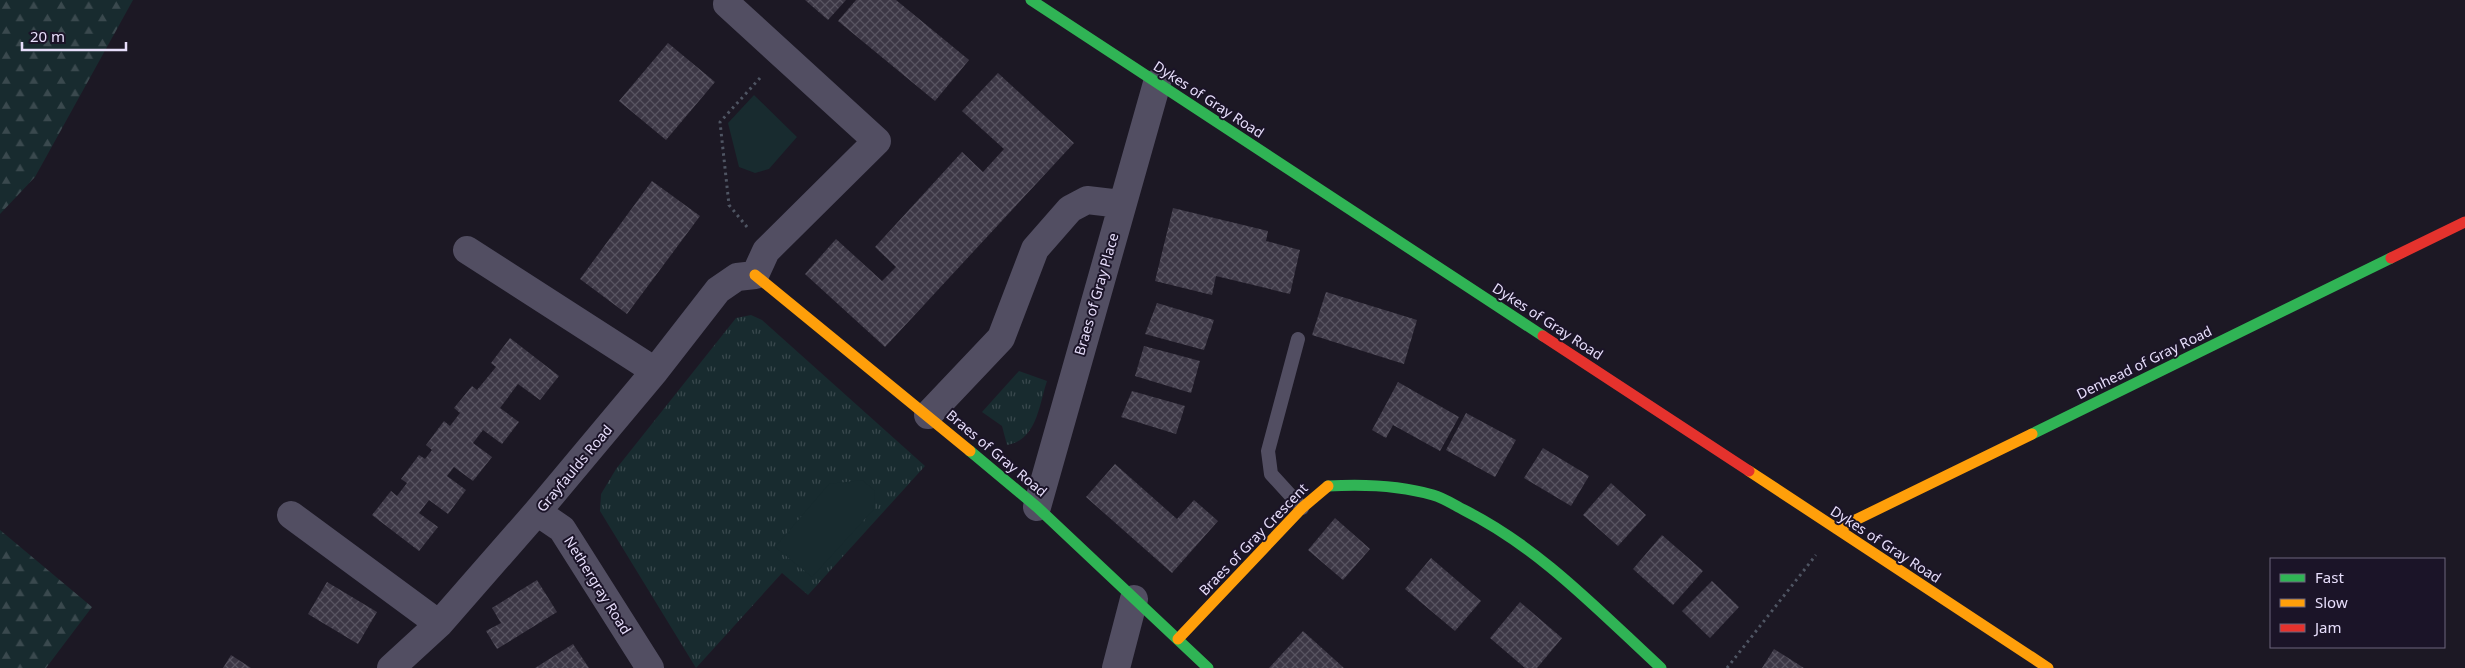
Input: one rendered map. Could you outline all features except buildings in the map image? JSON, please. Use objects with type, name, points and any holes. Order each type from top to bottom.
[{"type":"street","name":"Dykes of Gray Road","points":[[1031,0],[2048,668]]},
{"type":"street","points":[[726,4],[877,141],[761,263]]},
{"type":"street","name":"Braes of Gray Place","points":[[1037,506],[1121,204],[1157,83]]},
{"type":"street","points":[[928,414],[1001,338],[1035,248],[1070,209],[1087,200],[1121,204]]},
{"type":"street","name":"Denhead of Gray Road","points":[[1837,529],[2465,222]]},
{"type":"street","points":[[467,250],[655,371]]},
{"type":"street","name":"Grayfaulds Road","points":[[392,668],[439,624],[537,512],[655,371],[718,290],[761,263]]},
{"type":"street","name":"Braes of Gray Road","points":[[761,263],[928,414],[1037,506],[1208,668]]},
{"type":"street","name":"Braes of Gray Crescent","points":[[1178,639],[1302,508],[1327,486],[1371,484],[1434,495],[1496,526],[1529,549],[1570,583],[1661,668]]},
{"type":"street","name":"Nethergray Road","points":[[537,512],[562,529],[650,668]]},
{"type":"street","points":[[291,515],[439,624]]},
{"type":"street","points":[[1116,668],[1134,599]]},
{"type":"lane","points":[[1298,339],[1268,451],[1271,474],[1302,508]]},
{"type":"path","points":[[761,263],[729,206],[720,122],[781,54]]},
{"type":"path","points":[[1727,668],[1837,529]]},
{"type":"green space","points":[[0,0],[133,0],[35,177],[0,214]]},
{"type":"green space","points":[[754,95],[797,137],[769,169],[755,173],[739,167],[728,123]]},
{"type":"green space","points":[[751,315],[762,320],[925,466],[808,595],[782,573],[696,668],[600,511],[601,494],[616,469],[736,318]]},
{"type":"green space","points":[[1019,371],[1047,381],[1039,410],[1031,429],[1017,442],[1007,445],[1002,426],[982,412]]},
{"type":"green space","points":[[862,480],[874,490],[875,508],[812,577],[775,547],[829,484]]},
{"type":"green space","points":[[0,530],[92,607],[46,668],[0,668]]},
{"type":"traffic: fast","points":[[1031,0],[1543,336]]},
{"type":"traffic: fast","points":[[2032,434],[2391,258]]},
{"type":"traffic: fast","points":[[970,451],[1037,507],[1208,668]]},
{"type":"traffic: fast","points":[[1328,486],[1368,485],[1394,487],[1437,496],[1492,525],[1568,582],[1661,668]]},
{"type":"traffic: slow","points":[[755,275],[970,451]]},
{"type":"traffic: slow","points":[[1837,529],[2032,434]]},
{"type":"traffic: slow","points":[[1749,471],[2048,668]]},
{"type":"traffic: slow","points":[[1178,639],[1302,508],[1328,486]]},
{"type":"traffic: jam","points":[[2391,258],[2465,222]]},
{"type":"traffic: jam","points":[[1543,336],[1749,471]]}]
